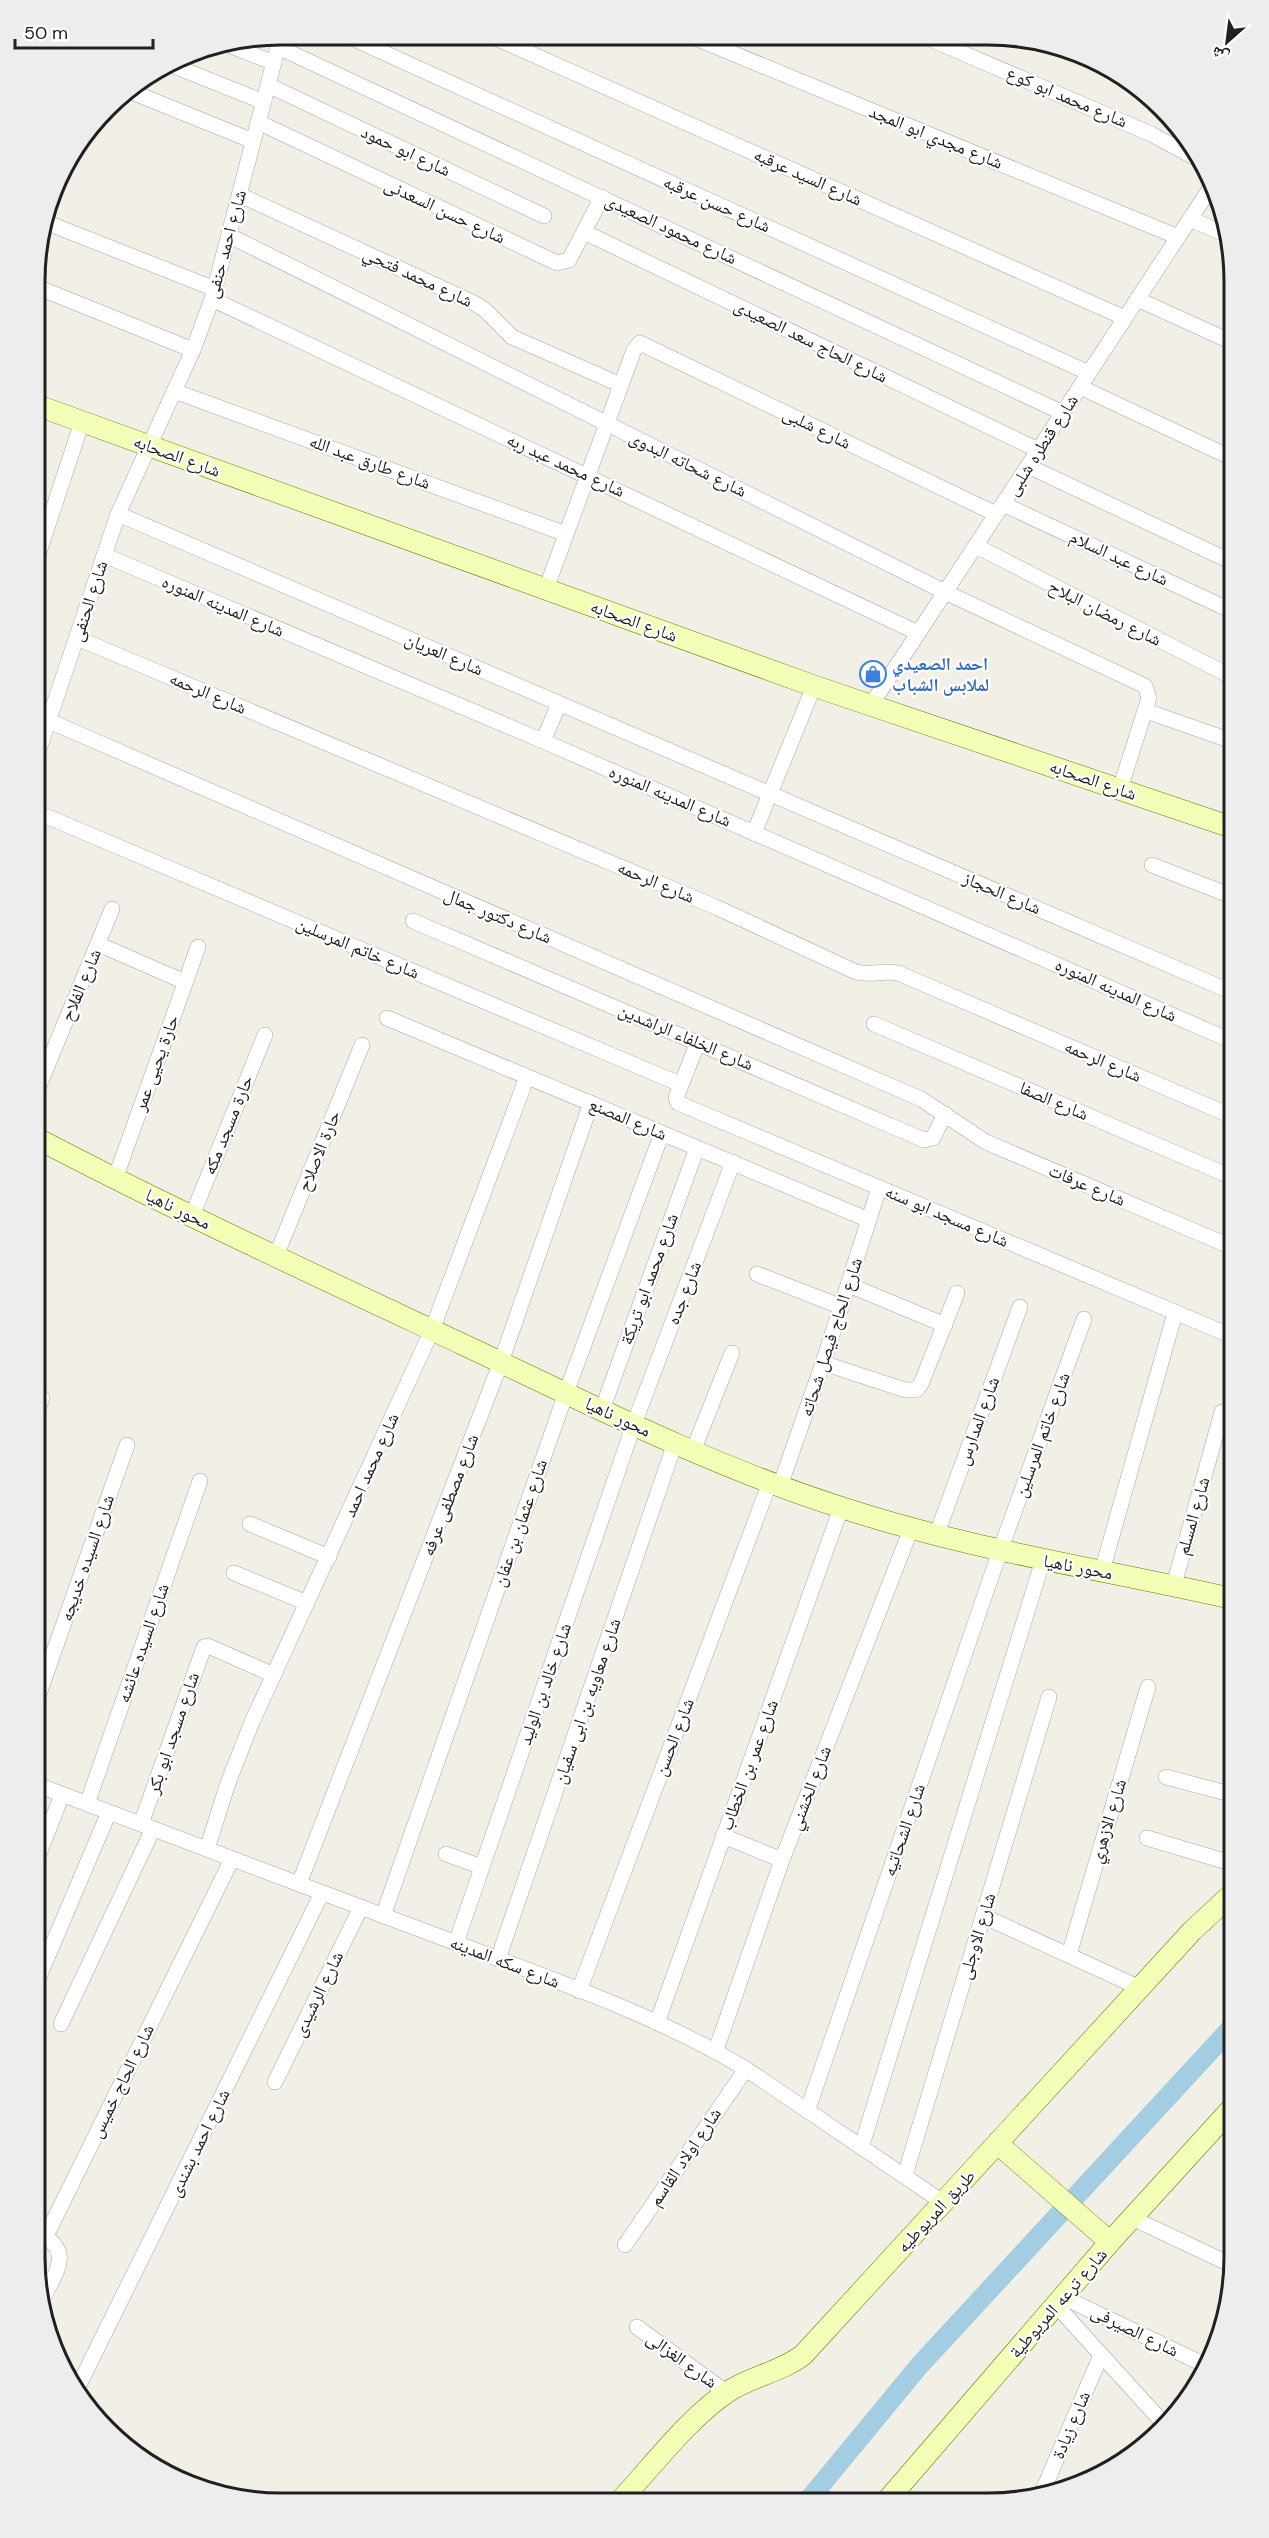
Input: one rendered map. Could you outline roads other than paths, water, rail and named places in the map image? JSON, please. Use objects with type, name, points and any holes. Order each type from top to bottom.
[{"type":"street","name":"شارع احمد حنفى","points":[[147,446],[193,350],[213,294],[279,45]]},
{"type":"street","name":"شارع محمود الصعيدى","points":[[288,45],[602,197],[1063,413]]},
{"type":"street","name":"شارع حسن عرقبه","points":[[367,45],[1089,373]]},
{"type":"street","name":"شارع السيد عرقبه","points":[[511,45],[1125,318]]},
{"type":"street","name":"شارع مجدي ابو المجد","points":[[712,45],[1178,237]]},
{"type":"street","name":"شارع محمد ابو كوع","points":[[944,45],[1151,134],[1186,153]]},
{"type":"street","points":[[240,49],[274,63]]},
{"type":"street","points":[[179,68],[264,102]]},
{"type":"street","name":"شارع ابو حمود","points":[[268,86],[544,216]]},
{"type":"street","points":[[137,94],[253,141]]},
{"type":"street","name":"شارع حسن السعدنى","points":[[258,122],[557,263],[569,260],[602,197]]},
{"type":"street","name":"شارع قنطره شلبى","points":[[871,705],[1207,193]]},
{"type":"street","name":"شارع محمد فتحي","points":[[240,195],[474,303],[485,310],[512,337],[621,385]]},
{"type":"street","points":[[1190,219],[1218,231]]},
{"type":"street","name":"شارع محمد عبد ربه","points":[[52,225],[213,294],[918,633]]},
{"type":"street","name":"شارع الحاج سعد الصعيدى","points":[[584,232],[1038,450]]},
{"type":"street","name":"شارع شحاته البدوى","points":[[230,236],[945,592],[1148,689],[1150,695],[1146,711]]},
{"type":"street","points":[[45,290],[193,350]]},
{"type":"street","points":[[1137,299],[1224,338]]},
{"type":"street","name":"شارع شلبى","points":[[621,385],[638,344],[642,344],[1000,509]]},
{"type":"street","points":[[546,589],[621,385]]},
{"type":"street","points":[[1080,387],[1224,454]]},
{"type":"street","name":"شارع طارق عبد الله","points":[[174,391],[566,534]]},
{"type":"street","name":"شارع الصحابه","points":[[45,408],[814,686],[1224,825]]},
{"type":"street","points":[[45,534],[82,422]]},
{"type":"street","name":"شارع الحنفى","points":[[45,728],[118,514],[147,446]]},
{"type":"street","points":[[1028,466],[1224,558]]},
{"type":"street","name":"شارع عبد السلام","points":[[1000,509],[1224,608]]},
{"type":"street","name":"شارع العريان","points":[[118,514],[770,794]]},
{"type":"street","name":"شارع رمضان البلاح","points":[[976,546],[1224,673]]},
{"type":"street","name":"شارع المدينه المنوره","points":[[104,555],[543,741],[1224,1038]]},
{"type":"street","name":"شارع الرحمه","points":[[77,638],[718,908],[856,972],[865,975],[898,973],[1224,1113]]},
{"type":"street","points":[[754,832],[814,686]]},
{"type":"street","points":[[543,741],[560,704]]},
{"type":"street","points":[[1120,789],[1146,711],[1224,738]]},
{"type":"street","name":"شارع دكتور جمال","points":[[49,721],[921,1099],[945,1114]]},
{"type":"street","name":"شارع الحجاز","points":[[770,794],[1224,989]]},
{"type":"street","name":"شارع خاتم المرسلين","points":[[45,816],[680,1084]]},
{"type":"street","points":[[1152,865],[1224,893]]},
{"type":"street","name":"شارع الفلاح","points":[[45,1071],[112,909]]},
{"type":"street","name":"شارع الخلفاء الراشدين","points":[[413,921],[924,1140],[933,1138],[945,1114]]},
{"type":"street","points":[[98,944],[185,982]]},
{"type":"street","name":"حارة يحيى عمر","points":[[115,1179],[198,947]]},
{"type":"street","name":"شارع المصنع","points":[[387,1017],[869,1220]]},
{"type":"street","name":"شارع الصفا","points":[[874,1024],[1224,1174]]},
{"type":"street","name":"حارة مسجد مكه","points":[[192,1216],[265,1035]]},
{"type":"street","points":[[680,1084],[698,1042]]},
{"type":"street","name":"حارة الاصلاح","points":[[276,1256],[362,1045]]},
{"type":"street","name":"شارع محمد احمد","points":[[207,1849],[240,1752],[432,1330],[527,1077]]},
{"type":"street","name":"شارع مسجد ابو سنه","points":[[680,1084],[676,1098],[679,1104],[1224,1333]]},
{"type":"street","name":"شارع مصطفى عرفه","points":[[299,1884],[501,1362],[591,1103]]},
{"type":"street","name":"شارع عرفات","points":[[945,1114],[986,1142],[1224,1244]]},
{"type":"street","name":"شارع عثمان بن عفان","points":[[383,1916],[566,1393],[662,1133]]},
{"type":"street","name":"محور ناهيا","points":[[45,1143],[192,1216],[602,1410],[775,1484],[841,1508],[936,1536],[1224,1597]]},
{"type":"street","name":"شارع محمد ابو تريكة","points":[[602,1410],[697,1148]]},
{"type":"street","name":"شارع جده","points":[[634,1424],[733,1162]]},
{"type":"street","name":"شارع الحاج فيصل شحاته","points":[[775,1484],[824,1363],[879,1188]]},
{"type":"street","points":[[757,1274],[842,1307]]},
{"type":"street","points":[[849,1285],[945,1325]]},
{"type":"street","points":[[824,1363],[913,1391],[921,1384],[957,1293]]},
{"type":"street","name":"شارع المدارس","points":[[936,1536],[1020,1307]]},
{"type":"street","points":[[1102,1571],[1176,1313]]},
{"type":"street","name":"شارع خاتم المرسلين","points":[[1000,1551],[1084,1319]]},
{"type":"street","name":"شارع معاويه بن ابى سفيان","points":[[498,1959],[684,1447],[732,1353]]},
{"type":"street","name":"شارع المسلم","points":[[1174,1585],[1222,1412]]},
{"type":"street","name":"شارع خالد بن الوليد","points":[[456,1943],[634,1424]]},
{"type":"street","name":"شارع السيده خديجه","points":[[45,1678],[127,1445]]},
{"type":"street","name":"شارع السيده عائشه","points":[[87,1804],[200,1481]]},
{"type":"street","name":"شارع الحسن","points":[[579,1991],[775,1484]]},
{"type":"street","name":"شارع عمر بن الخطاب","points":[[657,2023],[841,1508]]},
{"type":"street","points":[[250,1524],[329,1557]]},
{"type":"street","name":"شارع الخشني","points":[[716,2050],[782,1860],[910,1529]]},
{"type":"street","name":"شارع الشحاتيه","points":[[808,2109],[1000,1551]]},
{"type":"street","points":[[862,2145],[1043,1560]]},
{"type":"street","points":[[234,1573],[307,1603]]},
{"type":"street","name":"شارع مسجد ابو بكر","points":[[61,2024],[147,1827],[204,1647],[208,1646],[274,1675]]},
{"type":"street","name":"شارع الازهري","points":[[1069,1955],[1148,1687]]},
{"type":"street","name":"شارع الاوجلى","points":[[905,2175],[1049,1697]]},
{"type":"street","points":[[1166,1777],[1224,1793]]},
{"type":"street","name":"شارع سكه المدينه","points":[[45,1788],[498,1959],[657,2023],[716,2050],[862,2145],[944,2203]]},
{"type":"street","points":[[45,1838],[62,1795]]},
{"type":"street","points":[[45,1962],[109,1812]]},
{"type":"street","points":[[723,1836],[782,1860]]},
{"type":"street","points":[[1147,1838],[1224,1861]]},
{"type":"street","points":[[446,1854],[482,1867]]},
{"type":"street","name":"شارع الحاج خميس","points":[[45,2224],[232,1859]]},
{"type":"street","name":"شارع احمد بشندى","points":[[81,2381],[322,1893]]},
{"type":"street","name":"طريق المريوطيه","points":[[627,2493],[708,2406],[740,2384],[790,2365],[803,2355],[1192,1930],[1224,1901]]},
{"type":"street","name":"شارع الرشيدى","points":[[275,2082],[361,1907]]},
{"type":"street","points":[[983,1916],[1140,1988]]},
{"type":"street","name":"شارع اولاد القاسم","points":[[625,2246],[746,2068]]},
{"type":"street","name":"شارع ترعه المريوطية","points":[[894,2493],[1060,2301],[1103,2235],[1132,2218],[1224,2128]]},
{"type":"street","points":[[998,2144],[1103,2235]]},
{"type":"street","points":[[1132,2218],[1224,2261]]},
{"type":"street","name":"شارع الحاج خميس","points":[[45,2238],[58,2248],[60,2257],[59,2266],[47,2289]]},
{"type":"street","points":[[1060,2301],[1101,2355],[1160,2419]]},
{"type":"street","name":"شارع الصيرفى","points":[[1060,2301],[1199,2363]]},
{"type":"street","name":"شارع الغزالى","points":[[637,2327],[727,2393]]},
{"type":"street","name":"شارع زيادة","points":[[1045,2486],[1101,2355]]},
{"type":"waterway","points":[[814,2493],[919,2366],[1224,2036]]},
{"type":"place","name":"احمد الصعيدي لملابس الشباب","points":[[873,674]]}]
